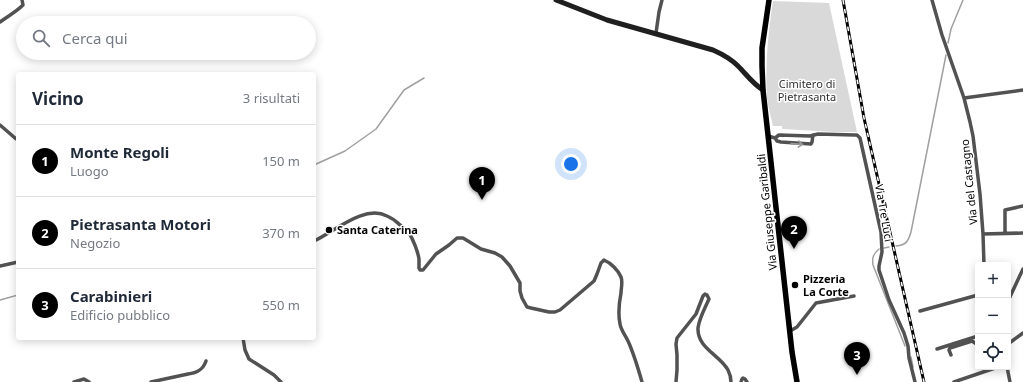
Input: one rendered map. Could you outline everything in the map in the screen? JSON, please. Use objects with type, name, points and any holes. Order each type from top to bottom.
[{"type":"main road","name":"Via Giuseppe Garibaldi","points":[[769,0],[762,48],[763,90],[792,352],[797,382]]},
{"type":"street","points":[[0,22],[23,5],[22,0]]},
{"type":"street","points":[[556,0],[607,20],[704,47],[721,54],[737,65],[757,86],[763,90]]},
{"type":"street","points":[[656,33],[662,0]]},
{"type":"street","name":"Via del Castagno","points":[[932,0],[942,35],[964,98],[973,136],[980,194],[984,262]]},
{"type":"street","points":[[964,98],[1023,90]]},
{"type":"street","points":[[0,125],[16,139]]},
{"type":"street","name":"Via Tre Luci","points":[[775,138],[779,135],[818,134],[857,135],[860,138],[881,232],[882,252],[879,270],[889,300],[904,333],[915,382]]},
{"type":"street","name":"Via Tre Luci","points":[[768,136],[781,142],[810,144],[812,142],[813,135]]},
{"type":"street","points":[[1005,233],[1005,210],[1023,206]]},
{"type":"street","points":[[316,240],[359,217],[372,213],[379,213],[386,215],[400,224],[408,232],[418,255],[419,268],[420,270],[423,270],[433,256],[457,238],[463,238],[481,249],[496,253],[502,257],[510,266],[520,283],[520,291],[524,303],[528,307],[549,312],[560,310],[594,281],[598,274],[601,262],[604,260],[612,266],[621,277],[622,283],[619,323],[633,355],[642,382]]},
{"type":"street","points":[[983,234],[1023,233]]},
{"type":"street","points":[[0,266],[16,262]]},
{"type":"street","points":[[1009,298],[1023,268]]},
{"type":"street","points":[[676,382],[677,338],[696,314],[705,294],[709,299],[698,328],[699,334],[703,343],[727,368],[731,382]]},
{"type":"street","points":[[790,331],[797,327],[816,303],[854,296]]},
{"type":"street","points":[[920,311],[975,296]]},
{"type":"street","points":[[1011,342],[1023,333]]},
{"type":"street","points":[[937,349],[975,337]]},
{"type":"street","points":[[243,340],[245,350],[249,359],[282,382]]},
{"type":"street","points":[[951,355],[949,350],[950,348],[972,342],[975,344]]},
{"type":"street","points":[[152,382],[200,371],[204,367],[206,361]]},
{"type":"street","points":[[954,382],[989,370]]},
{"type":"street","points":[[1008,370],[1010,382]]},
{"type":"street","points":[[741,382],[743,378],[747,382]]},
{"type":"street","points":[[74,382],[84,379],[89,382]]},
{"type":"green space","name":"Cimitero di Pietrasanta","points":[[773,1],[829,3],[857,132],[782,129],[782,126],[773,126],[767,98],[766,74],[768,37]]},
{"type":"waterway","points":[[948,43],[951,29],[963,0]]},
{"type":"waterway","points":[[896,246],[902,245],[906,242],[911,232],[946,55]]},
{"type":"waterway","points":[[316,164],[345,151],[376,129],[404,90],[424,78]]},
{"type":"waterway","points":[[884,248],[889,247]]},
{"type":"waterway","points":[[879,249],[873,256],[873,265],[905,346]]},
{"type":"waterway","points":[[0,300],[16,296]]},
{"type":"waterway","points":[[911,357],[913,367]]},
{"type":"railway","points":[[843,0],[864,118],[924,382]]},
{"type":"place","name":"Monte Regoli","points":[[482,200]]},
{"type":"place","name":"Santa Caterina","points":[[329,230]]},
{"type":"place","name":"Pietrasanta Motori","points":[[794,249]]},
{"type":"place","name":"Pizzeria La Corte","points":[[795,285]]},
{"type":"place","name":"Carabinieri","points":[[857,375]]}]
